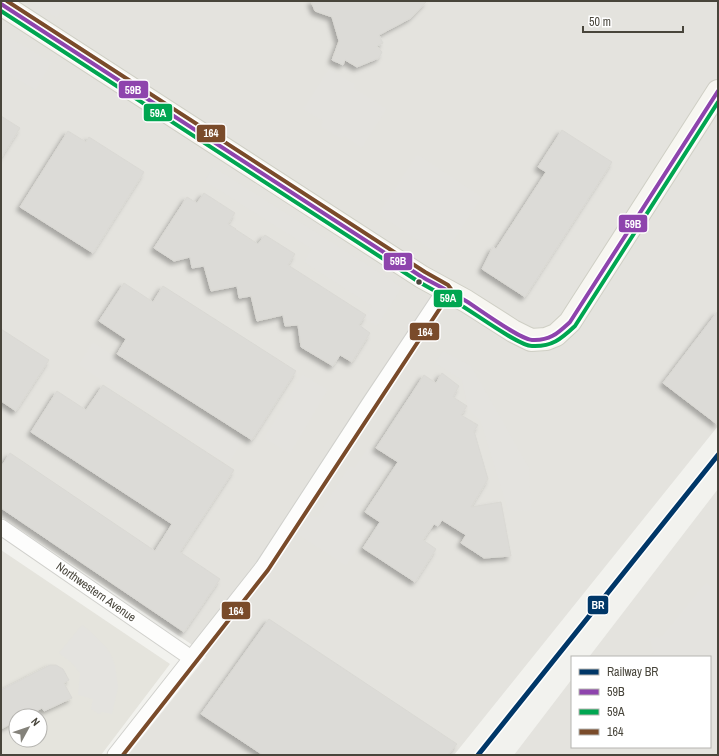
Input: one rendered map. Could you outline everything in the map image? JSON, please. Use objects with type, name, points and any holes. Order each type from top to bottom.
[{"type":"street","points":[[1,4],[422,277],[466,301],[513,331],[531,340],[546,339],[556,335],[570,322],[718,91]]},
{"type":"street","points":[[115,755],[263,567],[445,290]]},
{"type":"street","name":"Northwestern Avenue","points":[[1,527],[191,658]]},
{"type":"shaded area","points":[[1,1],[718,1],[718,426],[454,755],[128,755],[206,657],[191,644],[1,517]]},
{"type":"shaded area","points":[[31,1],[62,1],[66,3],[57,18]]},
{"type":"shaded area","points":[[1,33],[52,62],[36,90],[1,70]]},
{"type":"shaded area","points":[[329,68],[356,85],[354,88],[387,109],[362,148],[344,136],[342,139],[320,126],[323,121],[303,109]]},
{"type":"shaded area","points":[[417,154],[482,197],[443,257],[378,214]]},
{"type":"shaded area","points":[[213,167],[402,287],[377,326],[365,318],[372,306],[304,262],[312,249],[205,181]]},
{"type":"shaded area","points":[[93,342],[243,441],[228,465],[78,365]]},
{"type":"shaded area","points":[[443,351],[471,366],[529,468],[531,511],[508,510],[481,422],[468,409],[462,380],[435,363]]},
{"type":"shaded area","points":[[302,374],[328,390],[290,454],[264,438]]},
{"type":"shaded area","points":[[368,447],[390,462],[358,512],[374,522],[346,566],[297,534],[309,516],[317,517],[349,466],[354,468]]},
{"type":"shaded area","points":[[718,489],[718,755],[514,755],[571,680],[571,748],[711,748],[711,656],[590,656]]},
{"type":"shaded area","points":[[1,550],[170,664],[101,755],[1,755]]},
{"type":"shaded area","points":[[706,582],[718,592],[718,716],[711,725],[711,656],[655,656],[649,638],[661,637]]},
{"type":"shaded area","points":[[82,625],[105,646],[115,665],[118,687],[112,714],[102,712],[99,714],[91,709],[93,699],[78,695],[80,673],[71,662],[59,653]]},
{"type":"shaded area","points":[[686,748],[708,748],[715,755],[688,755]]},
{"type":"building","points":[[311,1],[427,1],[411,18],[379,35],[383,43],[377,46],[382,52],[379,58],[357,67],[345,60],[343,65],[332,60],[339,41],[332,17],[315,11]]},
{"type":"building","points":[[1,116],[20,128],[1,158]]},
{"type":"building","points":[[562,130],[612,162],[525,297],[482,269],[493,247],[496,249],[546,172],[538,167]]},
{"type":"building","points":[[68,131],[86,142],[89,137],[144,172],[93,253],[20,207]]},
{"type":"building","points":[[204,193],[235,213],[228,224],[258,244],[265,235],[295,254],[288,265],[366,315],[359,325],[370,333],[352,362],[340,355],[333,366],[301,347],[298,325],[285,326],[283,315],[257,321],[251,296],[239,298],[237,286],[211,291],[204,266],[192,268],[190,257],[174,261],[154,248],[187,197],[197,203]]},
{"type":"building","points":[[124,283],[153,302],[163,286],[296,371],[252,440],[117,354],[126,339],[99,321]]},
{"type":"building","points":[[718,311],[718,425],[663,383]]},
{"type":"building","points":[[1,329],[49,360],[16,411],[1,401]]},
{"type":"building","points":[[442,373],[459,386],[453,397],[467,406],[461,415],[478,425],[474,431],[488,479],[471,507],[501,502],[511,556],[484,558],[461,543],[466,535],[442,520],[438,526],[434,524],[423,540],[436,549],[415,582],[363,548],[380,522],[365,512],[398,462],[376,448],[424,375],[436,383]]},
{"type":"building","points":[[103,385],[234,470],[180,552],[220,579],[184,632],[1,508],[1,467],[10,453],[155,551],[172,524],[31,432],[57,391],[86,410]]},
{"type":"building","points":[[269,619],[457,744],[448,755],[263,755],[201,714]]},
{"type":"building","points":[[50,665],[56,665],[63,669],[69,680],[64,683],[72,698],[48,709],[8,708],[8,725],[1,729],[1,690]]},
{"type":"rail line","name":"BR","points":[[478,755],[718,455]]},
{"type":"transit line","name":"164","points":[[7,1],[425,272],[448,285],[451,289],[450,293],[268,570],[123,755]]},
{"type":"transit line","name":"59B","points":[[1,4],[422,277],[466,301],[518,335],[532,340],[549,338],[570,322],[718,91]]},
{"type":"transit line","name":"59A","points":[[1,11],[419,282],[462,306],[518,341],[532,346],[551,344],[575,326],[718,102]]}]
